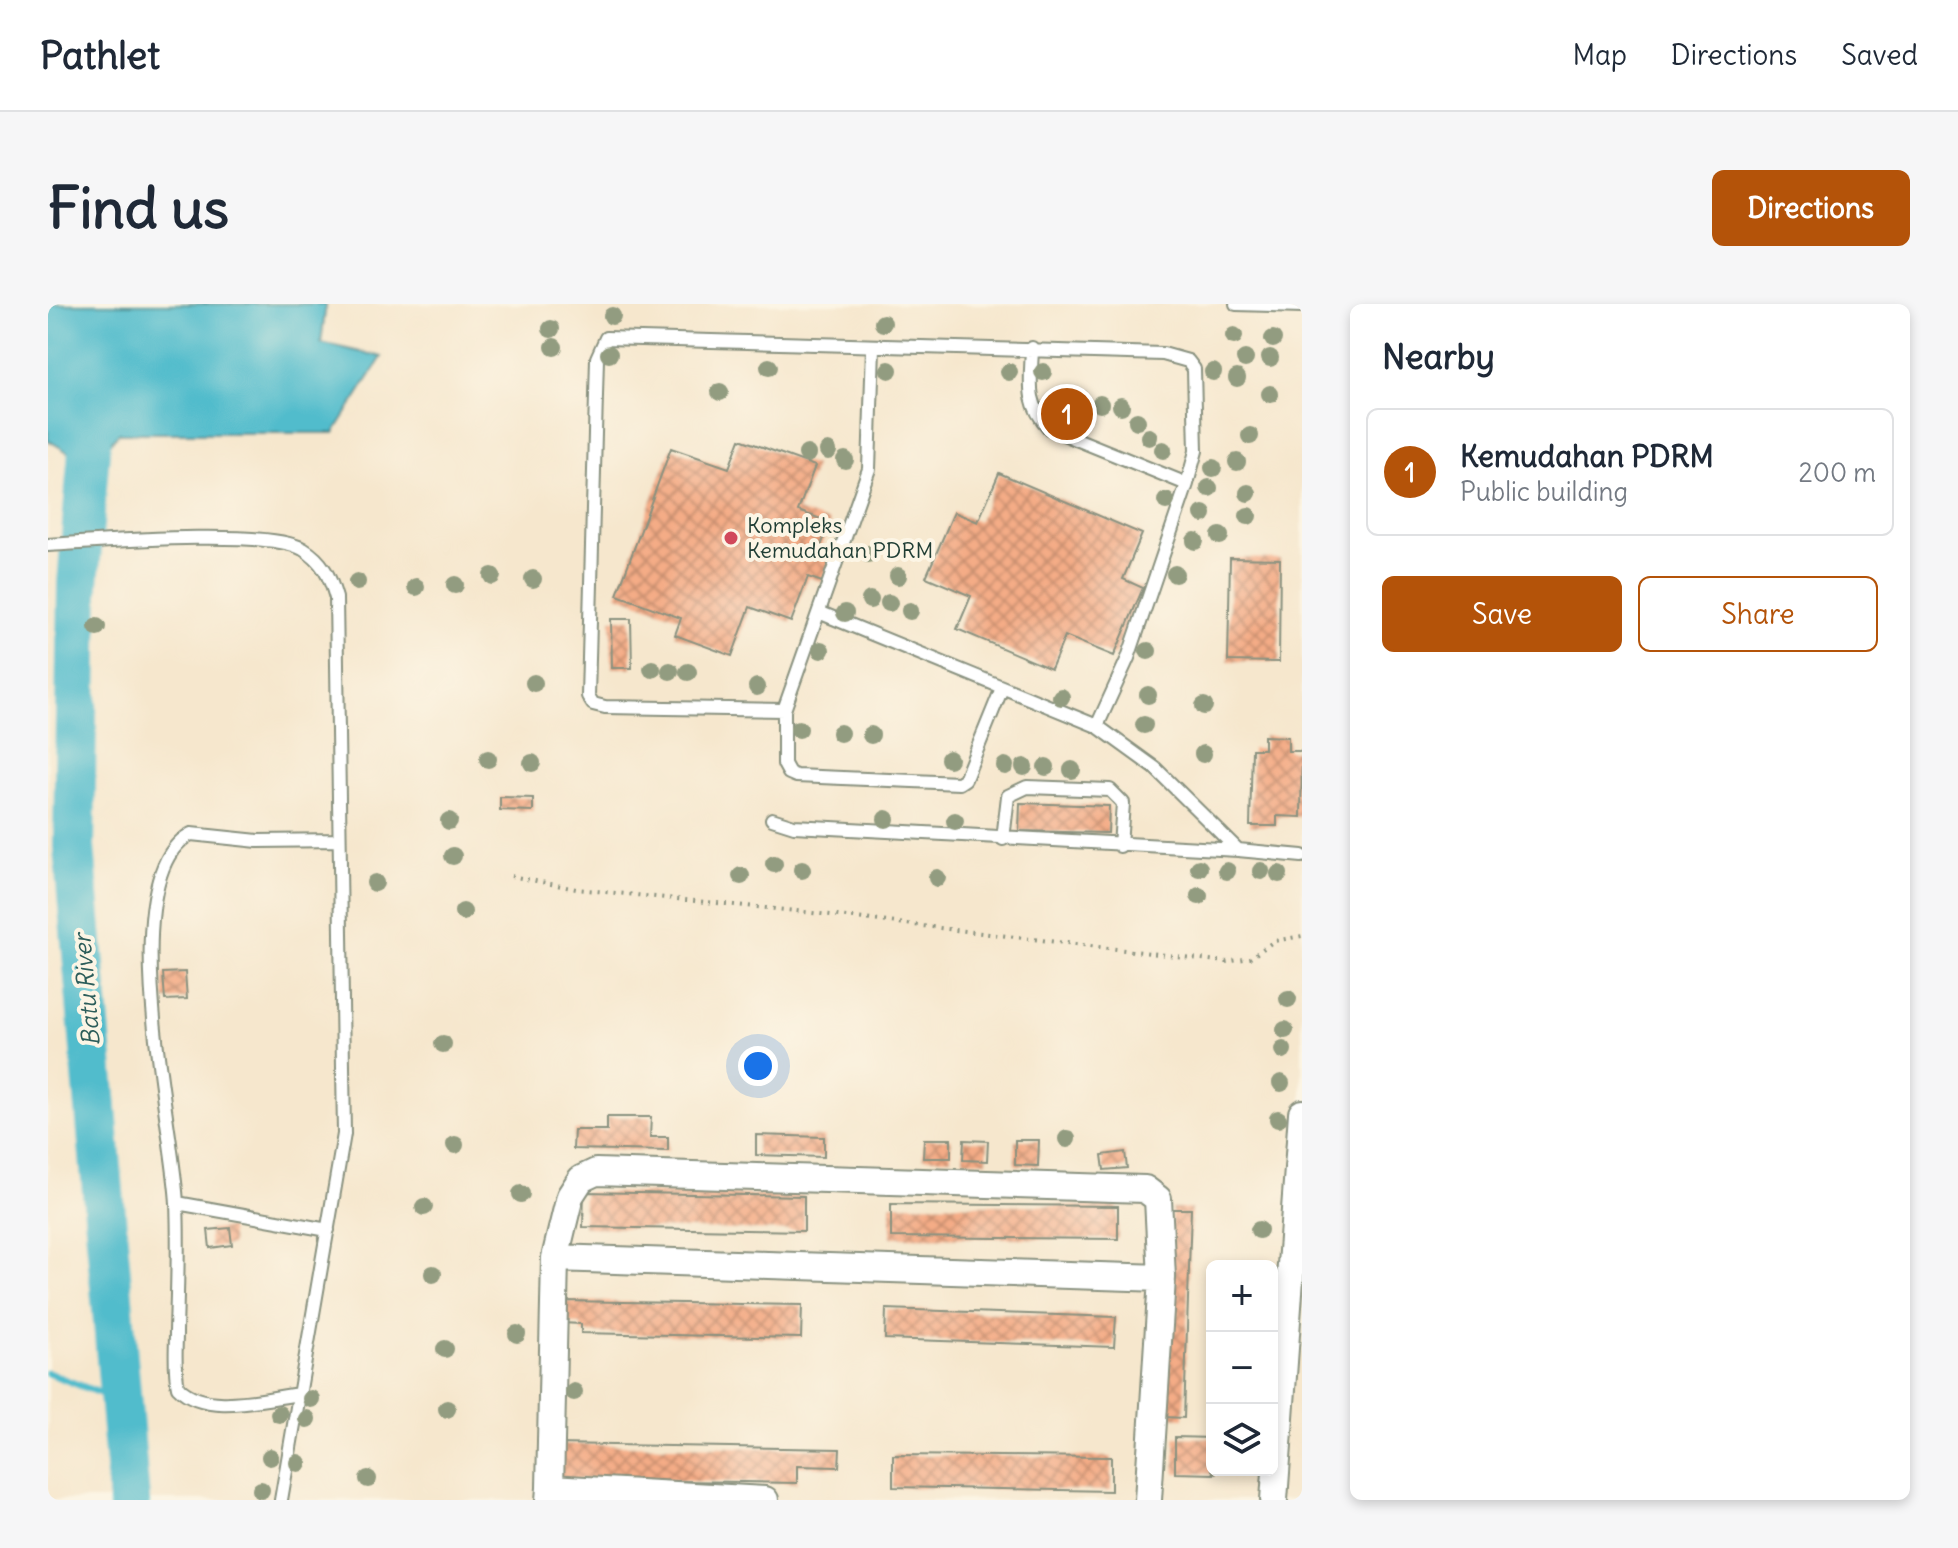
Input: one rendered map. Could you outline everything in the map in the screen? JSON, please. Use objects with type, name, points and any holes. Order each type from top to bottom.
[{"type":"street","points":[[1274,1500],[1302,1113]]},
{"type":"street","points":[[765,1500],[550,1494],[555,1258],[570,1196],[581,1179],[596,1172],[1145,1189],[1158,1199],[1162,1278],[1148,1500]]},
{"type":"street","points":[[555,1258],[1162,1278]]},
{"type":"lane","points":[[1236,304],[1302,306]]},
{"type":"lane","points":[[784,710],[605,707],[593,704],[588,696],[600,346],[606,338],[873,347],[1032,348],[1163,354],[1188,361],[1194,369],[1196,451],[1128,658],[1097,726]]},
{"type":"lane","points":[[873,347],[869,469],[821,613],[784,710],[784,764],[789,773],[959,783],[965,779],[1002,688]]},
{"type":"lane","points":[[1032,348],[1030,394],[1035,412],[1049,428],[1187,484]]},
{"type":"lane","points":[[48,545],[115,541],[283,541],[318,560],[329,577],[336,598],[344,1134],[281,1500]]},
{"type":"lane","points":[[821,613],[1097,726],[1155,768],[1238,850]]},
{"type":"lane","points":[[1003,839],[1008,796],[1027,787],[1110,790],[1123,803],[1120,846]]},
{"type":"lane","points":[[772,819],[794,826],[1302,856]]},
{"type":"lane","points":[[300,1394],[241,1401],[197,1401],[178,1387],[177,1203],[149,957],[151,909],[170,857],[183,839],[191,834],[258,841],[339,840]]},
{"type":"lane","points":[[177,1203],[328,1230]]},
{"type":"path","points":[[511,876],[576,889],[796,911],[1226,962],[1250,958],[1274,941],[1302,936]]},
{"type":"water","points":[[48,304],[326,304],[321,343],[382,357],[334,433],[119,433],[89,465],[48,440]]},
{"type":"building","name":"Kompleks Kemudahan PDRM","points":[[740,439],[815,466],[798,511],[830,522],[818,554],[831,558],[822,582],[808,577],[791,622],[750,607],[732,656],[675,635],[681,618],[617,595],[671,448],[729,468]]},
{"type":"building","name":"Kompleks Kemudahan PDRM","points":[[999,473],[1142,534],[1123,579],[1143,588],[1114,656],[1065,636],[1051,669],[957,629],[971,596],[926,577],[954,512],[978,522]]},
{"type":"building","points":[[1230,558],[1280,559],[1279,662],[1228,661]]},
{"type":"building","points":[[611,619],[631,619],[632,668],[612,668]]},
{"type":"building","points":[[1264,736],[1288,737],[1288,751],[1302,751],[1301,817],[1277,816],[1277,826],[1250,826],[1252,749],[1264,749]]},
{"type":"building","points":[[500,797],[533,798],[533,811],[500,810]]},
{"type":"building","points":[[1020,803],[1109,806],[1108,833],[1019,831]]},
{"type":"building","points":[[185,972],[187,999],[165,1000],[163,973]]},
{"type":"building","points":[[607,1117],[651,1117],[650,1137],[668,1137],[668,1151],[573,1149],[574,1130],[607,1130]]},
{"type":"building","points":[[756,1135],[824,1137],[824,1157],[756,1155]]},
{"type":"building","points":[[924,1139],[951,1139],[951,1158],[923,1158]]},
{"type":"building","points":[[964,1140],[988,1141],[987,1161],[963,1160]]},
{"type":"building","points":[[1015,1140],[1039,1140],[1038,1166],[1015,1165]]},
{"type":"building","points":[[1125,1152],[1127,1168],[1104,1170],[1102,1155]]},
{"type":"building","points":[[584,1192],[804,1196],[804,1231],[583,1227]]},
{"type":"building","points":[[891,1204],[1118,1206],[1118,1239],[891,1237]]},
{"type":"building","points":[[1172,1209],[1191,1209],[1184,1418],[1165,1417]]},
{"type":"building","points":[[230,1228],[232,1245],[210,1248],[208,1230]]},
{"type":"building","points":[[562,1301],[802,1305],[801,1338],[581,1333],[581,1324],[562,1323]]},
{"type":"building","points":[[886,1309],[1116,1317],[1114,1347],[885,1339]]},
{"type":"building","points":[[1175,1437],[1206,1438],[1206,1474],[1175,1473]]},
{"type":"building","points":[[555,1444],[840,1449],[839,1467],[797,1466],[797,1483],[555,1479]]},
{"type":"building","points":[[893,1455],[1111,1457],[1111,1491],[893,1487]]},
{"type":"waterway","name":"Batu River","points":[[48,402],[90,439],[78,584],[74,847],[129,1500]]},
{"type":"waterway","points":[[48,1373],[120,1401]]},
{"type":"place","name":"Kemudahan PDRM","points":[[1067,414]]},
{"type":"place","name":"Kompleks Kemudahan PDRM","points":[[731,538]]}]
